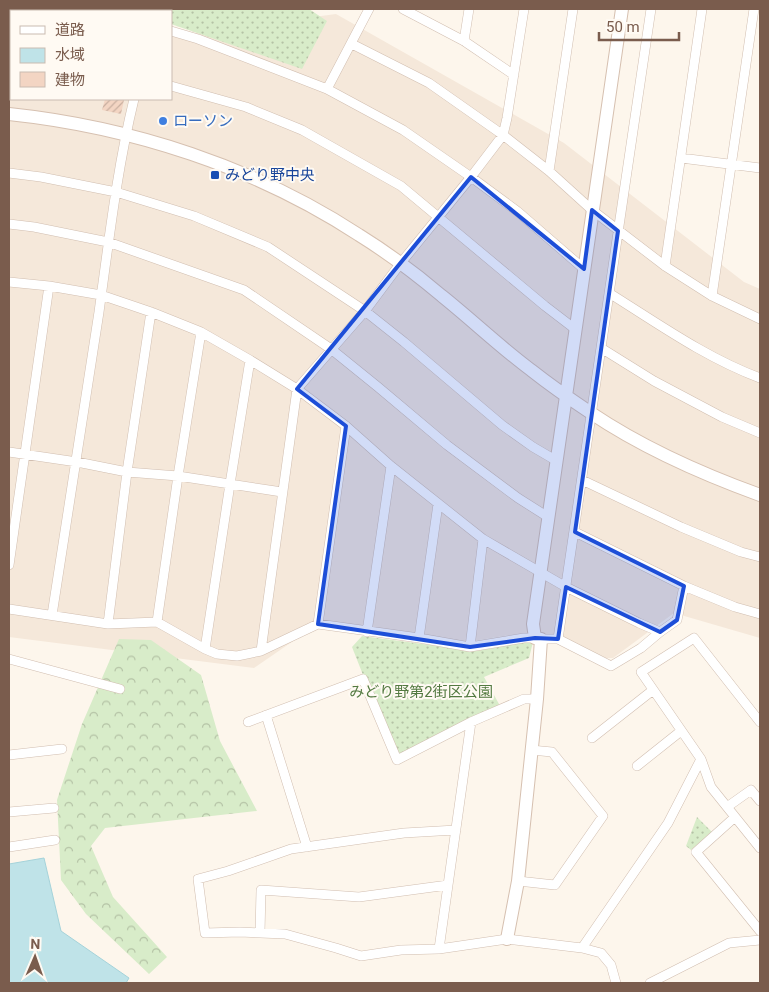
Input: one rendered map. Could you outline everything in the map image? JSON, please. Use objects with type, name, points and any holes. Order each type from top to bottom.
[{"type":"street","points":[[327,89],[369,9]]},
{"type":"street","points":[[403,9],[464,41],[514,75]]},
{"type":"street","points":[[464,41],[469,9]]},
{"type":"street","points":[[261,651],[297,390],[364,311],[503,135],[508,118],[524,9]]},
{"type":"street","points":[[550,171],[573,9]]},
{"type":"street","points":[[506,939],[518,881],[537,699],[538,639],[532,624],[622,9]]},
{"type":"street","points":[[558,639],[651,9]]},
{"type":"street","points":[[665,266],[702,9]]},
{"type":"street","points":[[712,296],[754,9]]},
{"type":"street","points":[[172,31],[198,39],[327,89],[403,130],[471,176],[517,211],[584,270]]},
{"type":"street","points":[[352,44],[429,83],[550,171],[592,210],[665,266],[712,296],[760,319]]},
{"type":"street","points":[[172,86],[246,107],[302,130],[401,186],[545,306],[576,329]]},
{"type":"street","points":[[52,615],[77,462],[108,242],[126,134],[134,100]]},
{"type":"street","points":[[9,114],[73,123],[126,134],[186,152],[239,172],[318,210],[360,235],[442,295],[530,370],[592,413],[636,440],[678,461],[760,496]]},
{"type":"street","points":[[681,158],[760,168]]},
{"type":"street","points":[[9,174],[42,177],[116,192],[194,216],[268,247],[364,311],[404,342],[502,425],[557,461]]},
{"type":"street","points":[[9,224],[34,227],[108,242],[244,290],[331,349],[447,445],[518,498],[548,517]]},
{"type":"street","points":[[9,282],[101,294],[200,332],[250,360],[297,390],[346,426],[391,466],[483,539],[566,587],[660,632]]},
{"type":"street","points":[[9,565],[49,286]]},
{"type":"street","points":[[609,292],[667,331],[760,378]]},
{"type":"street","points":[[108,624],[127,472],[151,312]]},
{"type":"street","points":[[158,622],[200,332]]},
{"type":"street","points":[[601,348],[662,386],[722,417],[760,433]]},
{"type":"street","points":[[206,649],[250,360]]},
{"type":"street","points":[[318,624],[346,426]]},
{"type":"street","points":[[9,452],[77,462],[127,472],[178,476],[282,492]]},
{"type":"street","points":[[367,632],[391,466]]},
{"type":"street","points":[[582,480],[681,527],[760,558]]},
{"type":"street","points":[[418,638],[438,504]]},
{"type":"street","points":[[575,532],[684,586],[735,607],[760,614]]},
{"type":"street","points":[[470,647],[483,539]]},
{"type":"street","points":[[9,610],[108,624],[158,622],[217,654],[237,656],[261,651],[318,624],[470,647],[524,638],[558,639],[611,666],[641,648],[677,620],[684,586]]},
{"type":"street","points":[[759,846],[711,787],[701,759],[640,672],[694,638],[760,722]]},
{"type":"street","points":[[9,659],[120,689]]},
{"type":"street","points":[[248,722],[363,679],[396,760],[471,722],[524,699],[537,699]]},
{"type":"street","points":[[592,738],[653,690]]},
{"type":"street","points":[[266,716],[307,847]]},
{"type":"street","points":[[440,949],[471,722]]},
{"type":"street","points":[[637,766],[681,731]]},
{"type":"street","points":[[9,755],[62,749]]},
{"type":"street","points":[[518,881],[555,885],[604,816],[552,752],[531,750]]},
{"type":"street","points":[[582,948],[668,823],[701,759]]},
{"type":"street","points":[[727,807],[751,790],[760,801]]},
{"type":"street","points":[[9,812],[54,808]]},
{"type":"street","points":[[735,817],[696,852],[760,931]]},
{"type":"street","points":[[456,830],[404,833],[291,849],[228,871],[198,879],[205,933],[285,934],[361,956],[401,950],[440,949],[506,939],[582,948],[601,953],[611,965],[616,983]]},
{"type":"street","points":[[9,847],[55,840]]},
{"type":"street","points":[[260,933],[261,890],[359,897],[448,885]]},
{"type":"street","points":[[650,983],[729,943],[760,940]]},
{"type":"highlighted area","points":[[471,177],[584,269],[592,210],[618,231],[575,532],[684,586],[677,620],[660,632],[566,587],[558,639],[535,638],[470,647],[318,624],[346,426],[297,389]]},
{"type":"shaded area","points":[[336,14],[564,143],[744,282],[760,289],[760,638],[674,613],[613,658],[606,658],[566,639],[523,633],[460,641],[419,638],[318,624],[254,668],[9,637],[9,32],[10,100],[172,100],[172,36]]},
{"type":"green space","points":[[150,9],[309,9],[327,21],[302,69],[172,24],[172,10]]},
{"type":"green space","name":"みどり野第2街区公園","points":[[362,636],[476,651],[533,642],[529,658],[484,677],[499,704],[497,709],[395,756],[352,647]]},
{"type":"green space","points":[[119,639],[151,640],[201,675],[220,741],[257,811],[105,828],[91,846],[113,897],[167,957],[149,974],[86,914],[61,880],[57,800],[82,724]]},
{"type":"green space","points":[[697,817],[712,832],[691,850],[686,846]]},
{"type":"water","points":[[44,858],[61,931],[129,978],[126,983],[9,983],[9,864]]},
{"type":"building","points":[[105,100],[124,100],[121,114],[102,110]]},
{"type":"place","name":"ローソン","points":[[163,121]]},
{"type":"place","name":"みどり野中央","points":[[215,175]]}]
